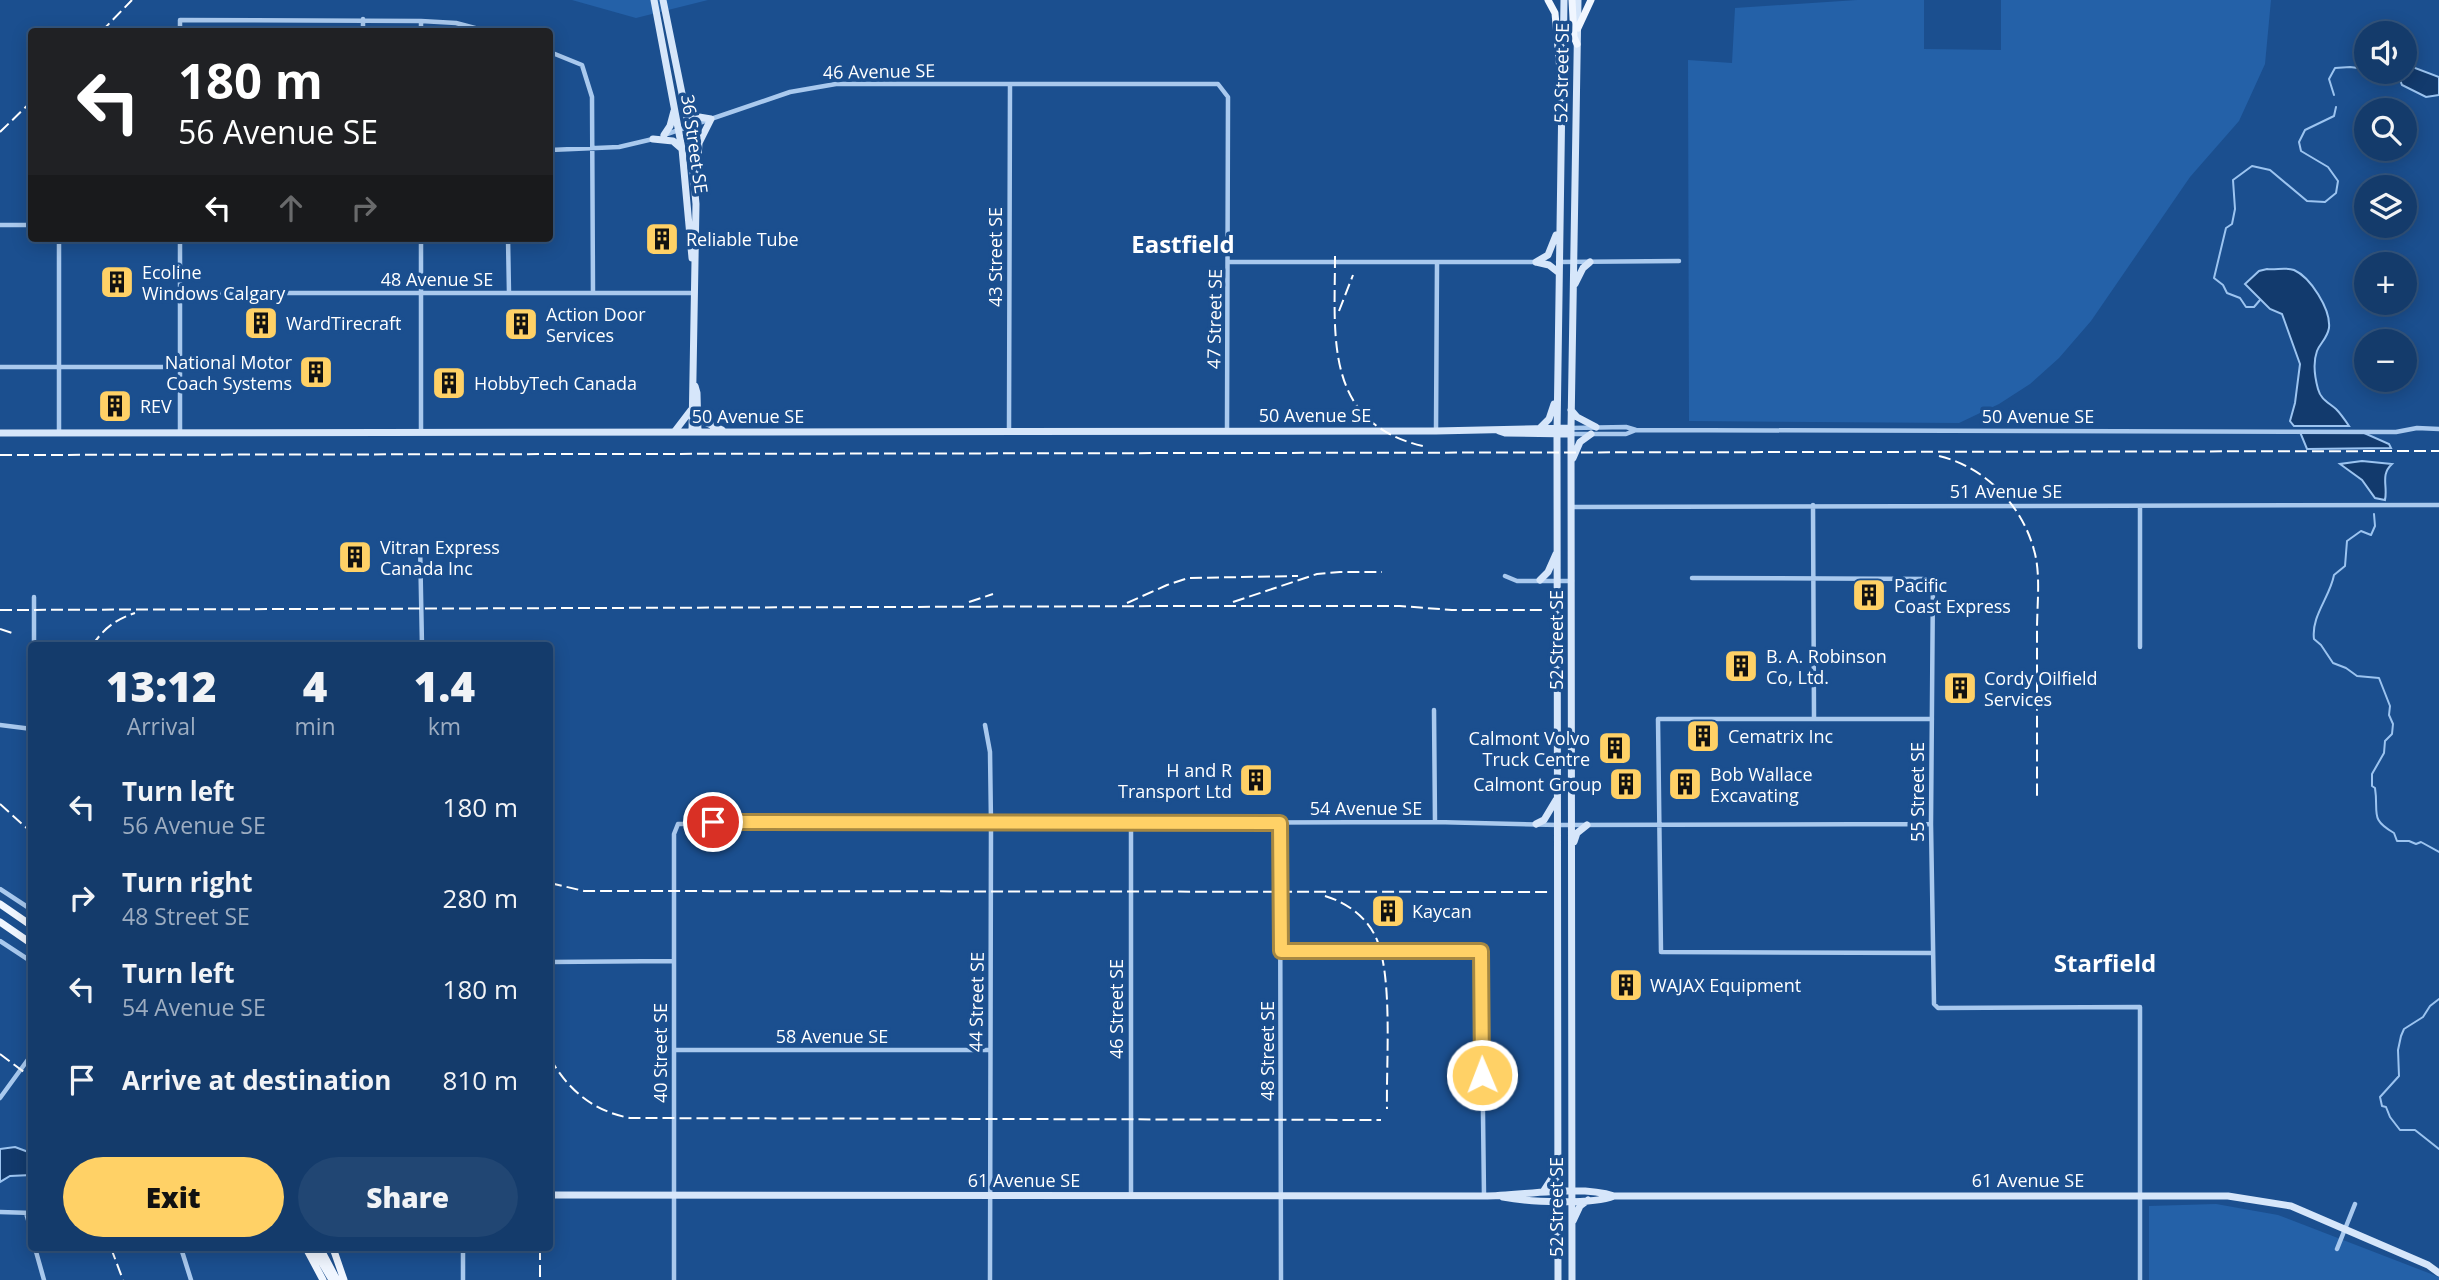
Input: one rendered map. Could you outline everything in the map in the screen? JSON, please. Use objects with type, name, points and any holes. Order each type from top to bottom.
[{"type":"main road","points":[[1548,0],[1555,13],[1562,94]]},
{"type":"main road","points":[[1572,0],[1574,37],[1577,44]]},
{"type":"main road","points":[[1578,28],[1591,0]]},
{"type":"main road","points":[[0,904],[28,923]]},
{"type":"main road","points":[[0,922],[28,941]]},
{"type":"main road","points":[[321,1251],[335,1280]]},
{"type":"main road","points":[[334,1251],[344,1280]]},
{"type":"main road","points":[[312,1252],[323,1280]]},
{"type":"main road","points":[[312,1252],[335,1280]]},
{"type":"street","name":"36 Street SE","points":[[654,0],[682,149],[695,293]]},
{"type":"street","name":"36 Street SE","points":[[663,0],[689,128],[695,187],[695,432]]},
{"type":"street","name":"52 Street SE","points":[[1558,1280],[1557,397],[1564,0]]},
{"type":"street","name":"52 Street SE","points":[[1572,1280],[1571,410],[1578,0]]},
{"type":"street","points":[[363,19],[363,28]]},
{"type":"street","points":[[180,28],[180,20],[363,19],[456,23],[475,28]]},
{"type":"street","points":[[421,21],[421,28]]},
{"type":"street","points":[[553,52],[582,65],[592,97],[593,293]]},
{"type":"street","name":"43 Street SE","points":[[1009,431],[1010,83]]},
{"type":"street","name":"46 Avenue SE","points":[[553,150],[620,148],[689,128],[790,92],[836,84],[1218,84]]},
{"type":"street","name":"47 Street SE","points":[[1218,84],[1228,97],[1227,431]]},
{"type":"street","points":[[664,135],[670,126],[675,107]]},
{"type":"street","points":[[686,111],[693,116],[711,119],[699,143],[695,187]]},
{"type":"street","points":[[653,139],[673,141],[682,149]]},
{"type":"street","points":[[0,225],[28,225]]},
{"type":"street","points":[[1536,262],[1548,255],[1558,228]]},
{"type":"street","points":[[59,242],[59,434]]},
{"type":"street","points":[[180,242],[180,433]]},
{"type":"street","points":[[421,242],[421,432]]},
{"type":"street","points":[[508,242],[509,293]]},
{"type":"street","points":[[1558,262],[1679,261]]},
{"type":"street","points":[[1229,262],[1536,262],[1549,265],[1558,272]]},
{"type":"street","points":[[1572,295],[1577,278],[1590,262]]},
{"type":"street","points":[[1436,431],[1437,263]]},
{"type":"street","name":"48 Avenue SE","points":[[180,293],[695,293]]},
{"type":"street","points":[[0,367],[180,367]]},
{"type":"street","points":[[1540,428],[1549,419],[1557,397]]},
{"type":"street","points":[[675,432],[695,410],[705,422],[726,432]]},
{"type":"street","points":[[1571,410],[1593,430],[1580,442],[1571,461]]},
{"type":"street","name":"50 Avenue SE","points":[[0,433],[1436,431],[1505,428],[1557,431]]},
{"type":"street","name":"50 Avenue SE","points":[[1496,430],[1505,433],[1593,430],[1626,434],[1636,430],[2396,432],[2417,428],[2439,429]]},
{"type":"street","points":[[1813,505],[1814,718]]},
{"type":"street","name":"51 Avenue SE","points":[[1572,507],[2439,505]]},
{"type":"street","points":[[2140,506],[2140,647]]},
{"type":"street","points":[[421,543],[422,642]]},
{"type":"street","points":[[1540,580],[1548,572],[1557,550]]},
{"type":"street","points":[[1505,576],[1517,581],[1572,580]]},
{"type":"street","points":[[1692,578],[1812,579]]},
{"type":"street","name":"55 Street SE","points":[[1812,579],[1933,579],[1931,824],[1934,1004],[1938,1008],[2140,1007],[2140,1195]]},
{"type":"street","points":[[34,597],[34,642]]},
{"type":"street","points":[[1434,710],[1435,822]]},
{"type":"street","points":[[1931,719],[1658,719],[1661,952],[1932,953]]},
{"type":"street","points":[[0,725],[28,728]]},
{"type":"street","name":"44 Street SE","points":[[985,725],[990,752],[991,823],[990,1280]]},
{"type":"street","points":[[1536,824],[1549,814],[1558,796]]},
{"type":"street","name":"54 Avenue SE","points":[[676,827],[688,822],[1931,824]]},
{"type":"street","name":"46 Street SE","points":[[1130,823],[1131,1196]]},
{"type":"street","name":"48 Street SE","points":[[1280,823],[1281,1280]]},
{"type":"street","points":[[1572,845],[1577,833],[1587,825]]},
{"type":"street","name":"40 Street SE","points":[[674,1280],[673,961],[676,827]]},
{"type":"street","points":[[0,889],[28,906]]},
{"type":"street","points":[[0,941],[28,959]]},
{"type":"street","points":[[1281,951],[1481,951],[1484,1196]]},
{"type":"street","points":[[553,962],[673,961]]},
{"type":"street","name":"58 Avenue SE","points":[[674,1049],[989,1050]]},
{"type":"street","points":[[0,1098],[28,1062]]},
{"type":"street","points":[[1543,1192],[1558,1168]]},
{"type":"street","points":[[1572,1177],[1588,1196],[1580,1206],[1572,1225]]},
{"type":"street","name":"61 Avenue SE","points":[[553,1195],[1499,1196],[1518,1192],[1543,1192],[1558,1196]]},
{"type":"street","name":"61 Avenue SE","points":[[1499,1196],[1517,1200],[1604,1193],[1614,1196],[2140,1195],[2249,1198],[2291,1206],[2428,1265],[2439,1273]]},
{"type":"street","points":[[2140,1195],[2140,1280]]},
{"type":"street","points":[[2337,1250],[2355,1204]]},
{"type":"street","points":[[0,1212],[28,1213]]},
{"type":"street","points":[[37,1251],[44,1280]]},
{"type":"street","points":[[182,1251],[191,1280]]},
{"type":"street","points":[[463,1251],[463,1280]]},
{"type":"street","name":"61 Avenue SE","points":[[2428,1265],[2439,1266]]},
{"type":"shaded area","points":[[572,0],[708,0],[636,18]]},
{"type":"shaded area","points":[[1857,0],[1924,0],[1924,49],[2001,50],[2001,0],[2271,0],[2265,64],[2239,121],[2190,177],[2091,321],[2059,358],[2030,384],[1999,404],[1959,423],[1689,421],[1688,60],[1732,63],[1735,8]]},
{"type":"shaded area","points":[[2417,69],[2439,77],[2439,95],[2426,97],[2402,85],[2417,84]]},
{"type":"shaded area","points":[[2294,270],[2313,286],[2323,303],[2329,328],[2316,355],[2317,385],[2319,393],[2349,426],[2294,426],[2290,421],[2300,364],[2282,314],[2270,309],[2245,284],[2259,271]]},
{"type":"shaded area","points":[[2300,432],[2362,432],[2389,444],[2391,448],[2307,449]]},
{"type":"shaded area","points":[[2362,461],[2392,464],[2385,477],[2385,500],[2375,498],[2362,480],[2340,464]]},
{"type":"shaded area","points":[[15,1147],[28,1152],[28,1175],[10,1176],[0,1182],[0,1149]]},
{"type":"shaded area","points":[[2216,1204],[2278,1215],[2439,1277],[2439,1280],[2149,1280],[2149,1206]]},
{"type":"waterway","points":[[2334,95],[2329,79],[2335,68],[2354,68]]},
{"type":"waterway","points":[[2260,300],[2254,307],[2246,307],[2240,298],[2227,293],[2223,285],[2214,278],[2226,228],[2232,224],[2235,209],[2233,180],[2252,166],[2270,170],[2307,201],[2325,202],[2336,193],[2338,181],[2328,167],[2301,151],[2299,142],[2305,130],[2334,116],[2336,107]]},
{"type":"waterway","points":[[2374,514],[2375,526],[2371,535],[2361,531],[2347,541],[2345,566],[2334,575],[2315,622],[2314,639],[2333,663],[2357,676],[2379,678],[2390,706],[2389,715],[2393,724],[2392,734],[2385,741],[2384,753],[2372,774],[2378,819],[2394,833],[2397,841],[2416,844],[2421,842],[2439,852]]},
{"type":"waterway","points":[[2439,999],[2423,1017],[2404,1029],[2398,1050],[2399,1076],[2380,1097],[2382,1106],[2386,1107],[2400,1130],[2415,1130],[2439,1149]]},
{"type":"railway","points":[[105,28],[132,0]]},
{"type":"railway","points":[[0,132],[28,105]]},
{"type":"railway","points":[[1335,256],[1337,347],[1342,374],[1352,399],[1369,419],[1393,436],[1427,447]]},
{"type":"railway","points":[[1339,311],[1353,275]]},
{"type":"railway","points":[[0,455],[2439,451]]},
{"type":"railway","points":[[1939,456],[1972,469],[1999,490],[2021,518],[2034,550],[2038,579],[2037,796]]},
{"type":"railway","points":[[1233,602],[1317,574],[1382,572]]},
{"type":"railway","points":[[1127,603],[1188,578],[1298,576]]},
{"type":"railway","points":[[969,602],[993,594]]},
{"type":"railway","points":[[0,610],[1178,606],[1400,606],[1452,610],[1543,610]]},
{"type":"railway","points":[[95,642],[110,625],[135,613]]},
{"type":"railway","points":[[0,629],[15,634]]},
{"type":"railway","points":[[0,804],[28,829]]},
{"type":"railway","points":[[553,884],[584,891],[1548,892]]},
{"type":"railway","points":[[1325,896],[1349,907],[1363,918],[1377,940],[1382,957],[1388,1023],[1387,1109]]},
{"type":"railway","points":[[0,1054],[28,1075]]},
{"type":"railway","points":[[553,1063],[565,1080],[583,1097],[604,1110],[630,1118],[1381,1120]]},
{"type":"railway","points":[[112,1251],[123,1280]]},
{"type":"railway","points":[[540,1251],[540,1280]]},
{"type":"place","name":"Reliable Tube","points":[[662,239]]},
{"type":"place","name":"Ecoline Windows Calgary","points":[[117,282]]},
{"type":"place","name":"WardTirecraft","points":[[261,323]]},
{"type":"place","name":"Action Door Services","points":[[521,324]]},
{"type":"place","name":"National Motor Coach Systems","points":[[316,372]]},
{"type":"place","name":"HobbyTech Canada","points":[[449,383]]},
{"type":"place","name":"REV","points":[[115,406]]},
{"type":"place","name":"Vitran Express Canada Inc","points":[[355,557]]},
{"type":"place","name":"Pacific Coast Express","points":[[1869,595]]},
{"type":"place","name":"B. A. Robinson Co, Ltd.","points":[[1741,666]]},
{"type":"place","name":"Cordy Oilfield Services","points":[[1960,688]]},
{"type":"place","name":"Cematrix Inc","points":[[1703,736]]},
{"type":"place","name":"Calmont Volvo Truck Centre","points":[[1615,748]]},
{"type":"place","name":"H and R Transport Ltd","points":[[1256,780]]},
{"type":"place","name":"Calmont Group","points":[[1626,784]]},
{"type":"place","name":"Bob Wallace Excavating","points":[[1685,784]]},
{"type":"place","name":"Kaycan","points":[[1388,911]]},
{"type":"place","name":"WAJAX Equipment","points":[[1626,985]]},
{"type":"district","name":"Eastfield","points":[[1183,243]]},
{"type":"district","name":"Starfield","points":[[2105,962]]},
{"type":"route","points":[[713,822],[1280,823],[1281,951],[1481,951],[1482,1075]]}]
